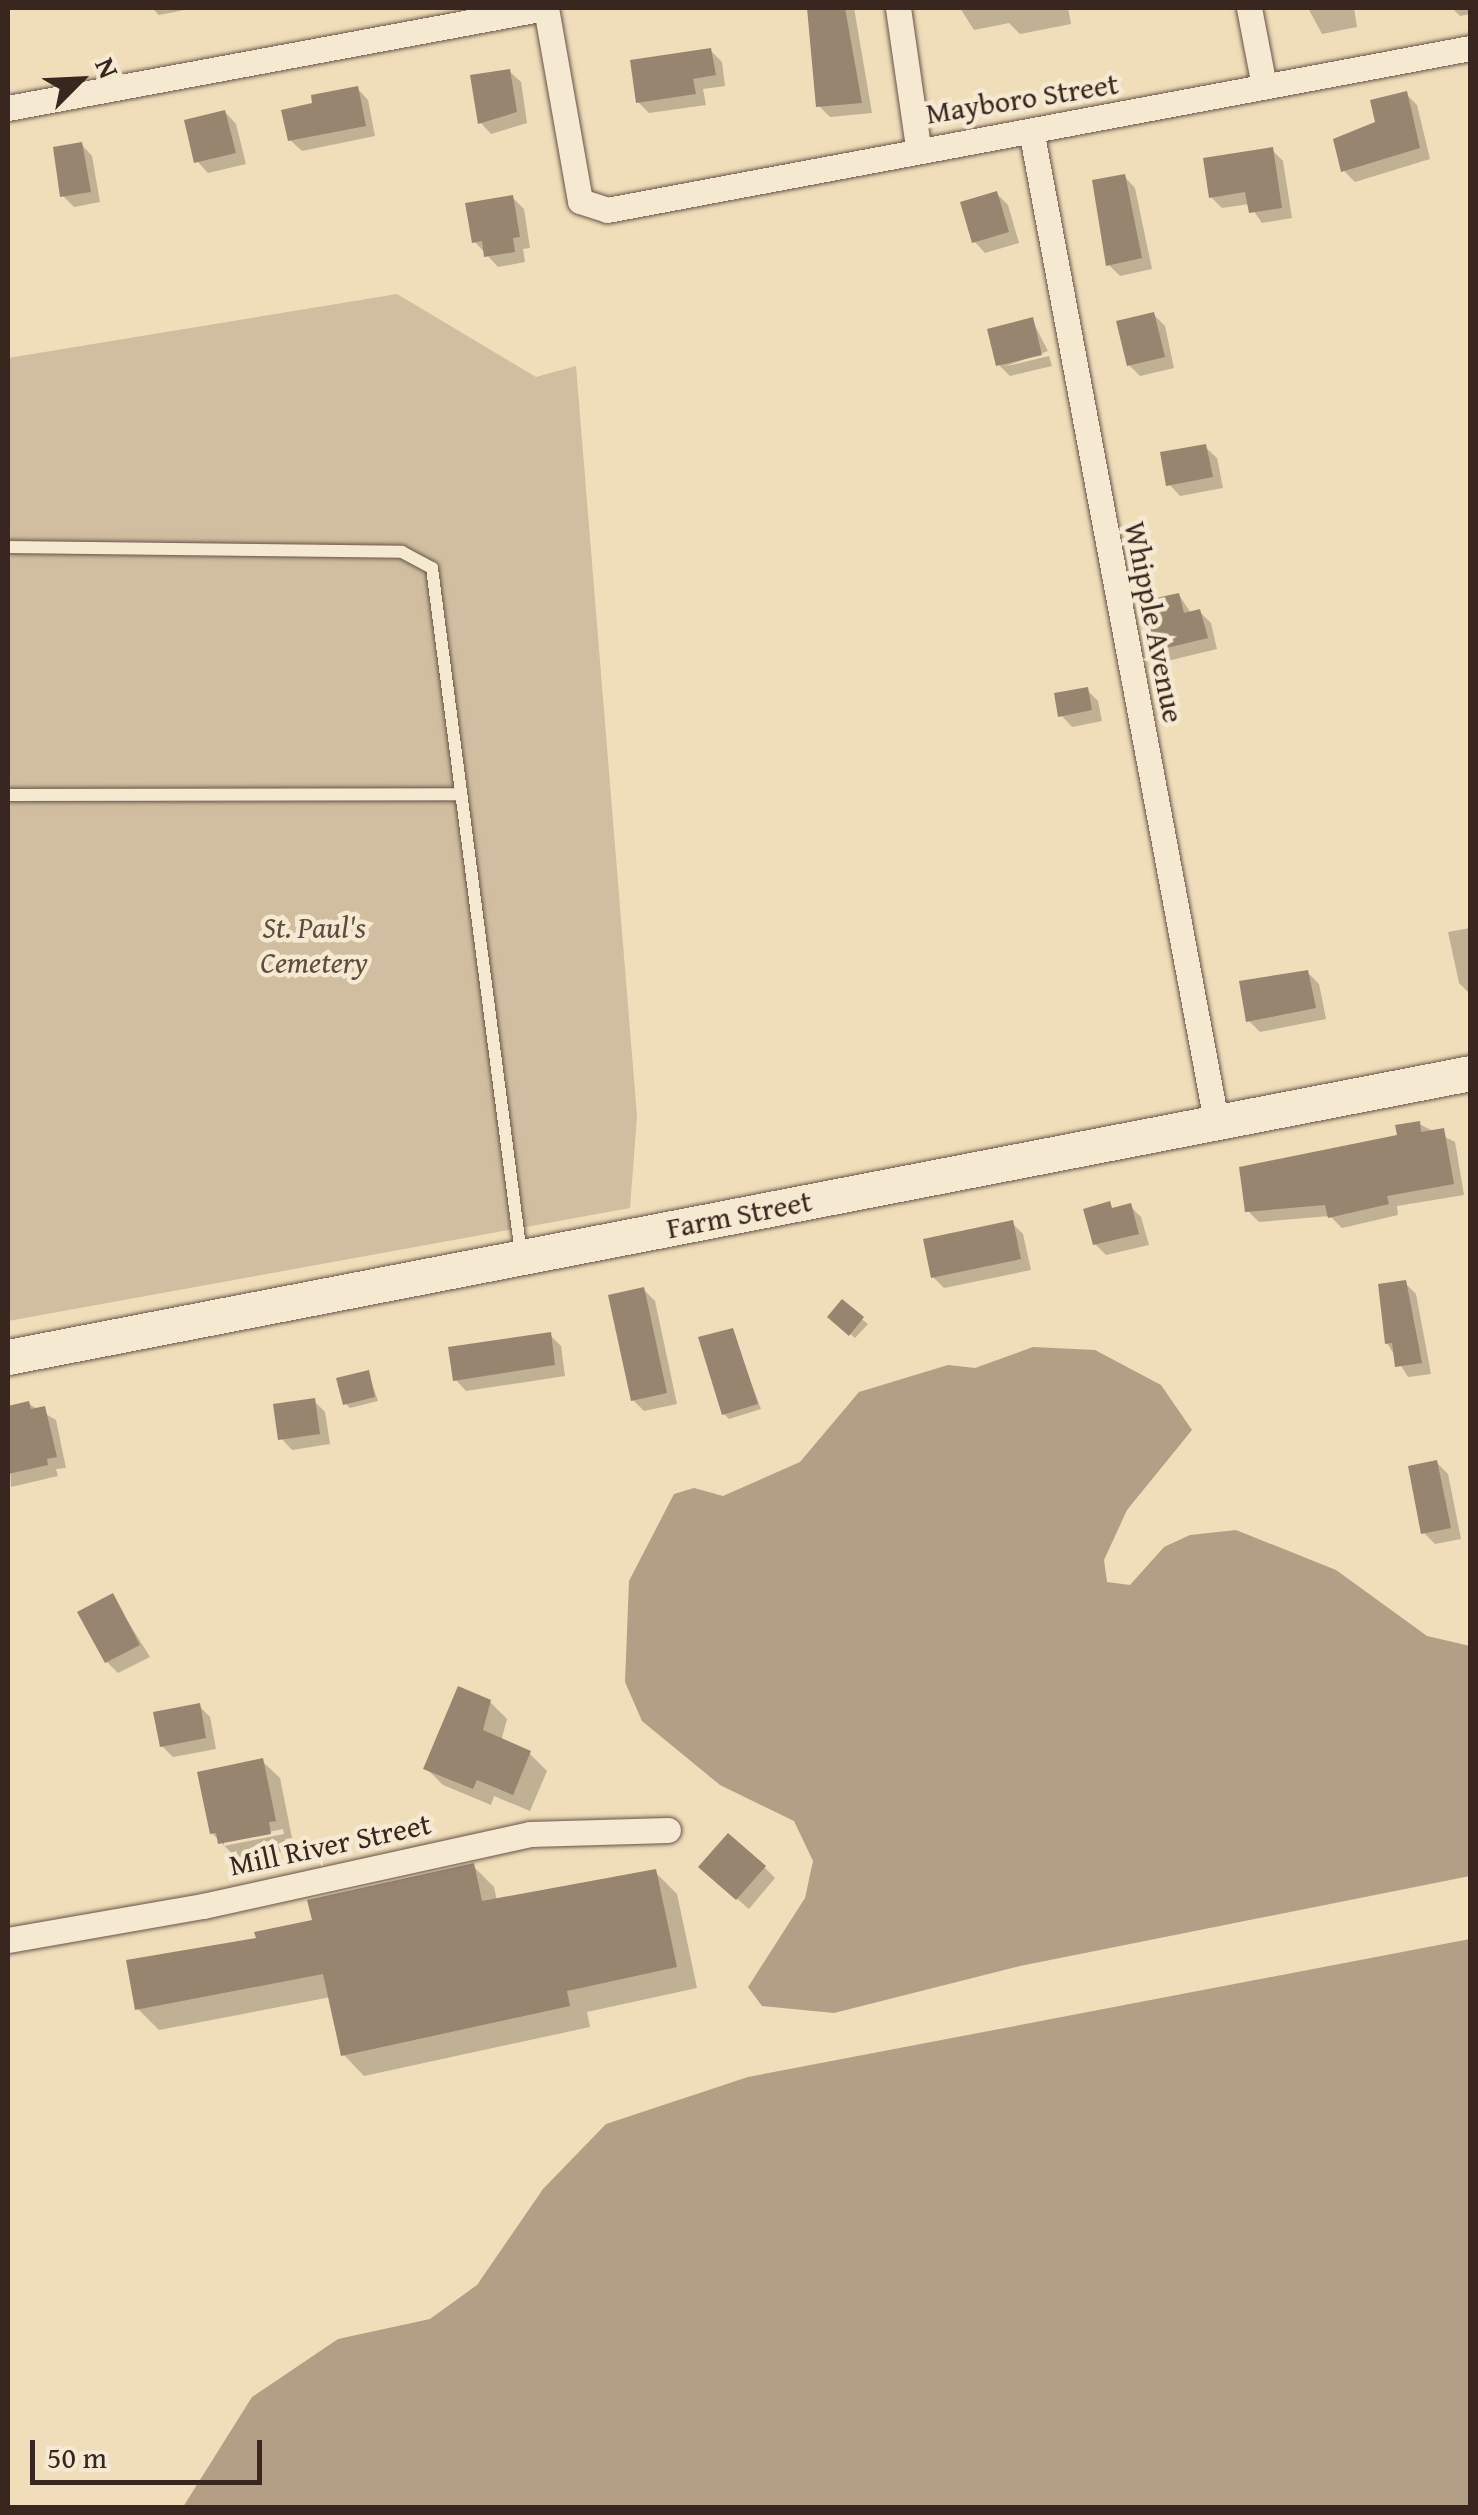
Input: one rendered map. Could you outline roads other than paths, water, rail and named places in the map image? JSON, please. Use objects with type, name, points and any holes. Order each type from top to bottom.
[{"type":"street","points":[[8,108],[546,8]]},
{"type":"street","name":"Mayboro Street","points":[[546,8],[585,206],[636,207],[918,147],[1032,135],[1470,48]]},
{"type":"street","points":[[898,8],[918,147]]},
{"type":"street","points":[[1250,8],[1264,86]]},
{"type":"street","name":"Whipple Avenue","points":[[1032,135],[1216,1121]]},
{"type":"street","name":"Farm Street","points":[[8,1357],[1470,1072]]},
{"type":"street","name":"Mill River Street","points":[[8,1940],[203,1906],[530,1834],[668,1830]]},
{"type":"lane","points":[[8,548],[402,552],[423,558],[439,595],[522,1256]]},
{"type":"lane","points":[[8,795],[461,794]]},
{"type":"park label","name":"St. Paul's Cemetery","points":[[314,944]]}]
